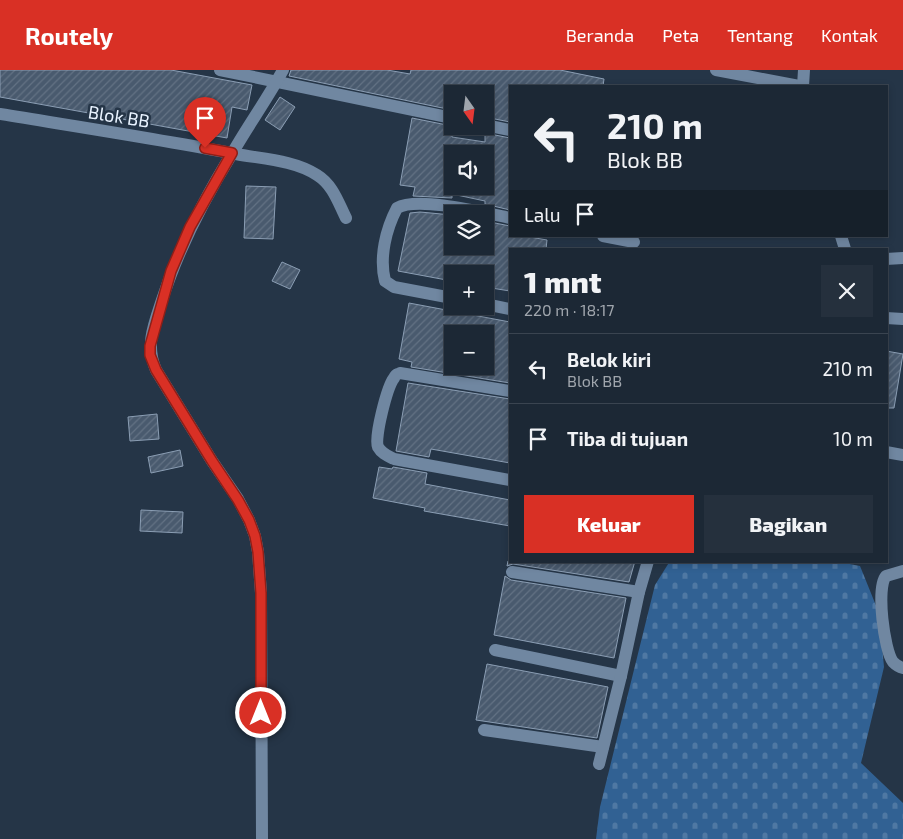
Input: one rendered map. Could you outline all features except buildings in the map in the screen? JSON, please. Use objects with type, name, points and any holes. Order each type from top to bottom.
[{"type":"street","points":[[220,70],[444,116]]},
{"type":"street","points":[[262,839],[261,593],[255,536],[238,500],[156,370],[150,355],[150,346],[171,271],[190,227],[232,153],[283,70]]},
{"type":"street","points":[[716,70],[794,85]]},
{"type":"street","points":[[803,85],[804,70]]},
{"type":"street","name":"Blok BB","points":[[0,114],[278,161],[306,169],[330,186],[346,218]]},
{"type":"street","points":[[494,127],[509,130]]},
{"type":"street","points":[[444,296],[394,287],[385,281],[384,252],[389,223],[397,208],[414,203],[509,218]]},
{"type":"street","points":[[608,237],[634,242]]},
{"type":"street","points":[[888,259],[903,258]]},
{"type":"street","points":[[494,306],[509,309]]},
{"type":"street","points":[[888,318],[903,319]]},
{"type":"street","points":[[509,391],[400,373],[394,377],[389,388],[377,436],[379,448],[383,453],[394,459],[509,480]]},
{"type":"street","points":[[888,452],[903,455]]},
{"type":"street","points":[[599,764],[647,563]]},
{"type":"street","points":[[903,571],[886,576],[882,582],[881,592],[882,618],[890,654],[893,662],[903,668]]},
{"type":"street","points":[[512,572],[639,592]]},
{"type":"street","points":[[495,650],[621,676]]},
{"type":"street","points":[[484,730],[603,747]]},
{"type":"green space","points":[[669,563],[844,563],[860,566],[879,613],[884,667],[861,763],[903,803],[903,839],[596,839],[600,807],[655,585]]},
{"type":"route","points":[[205,148],[232,153],[190,227],[171,271],[150,340],[150,355],[156,370],[238,500],[255,536],[261,593],[261,713]]}]
